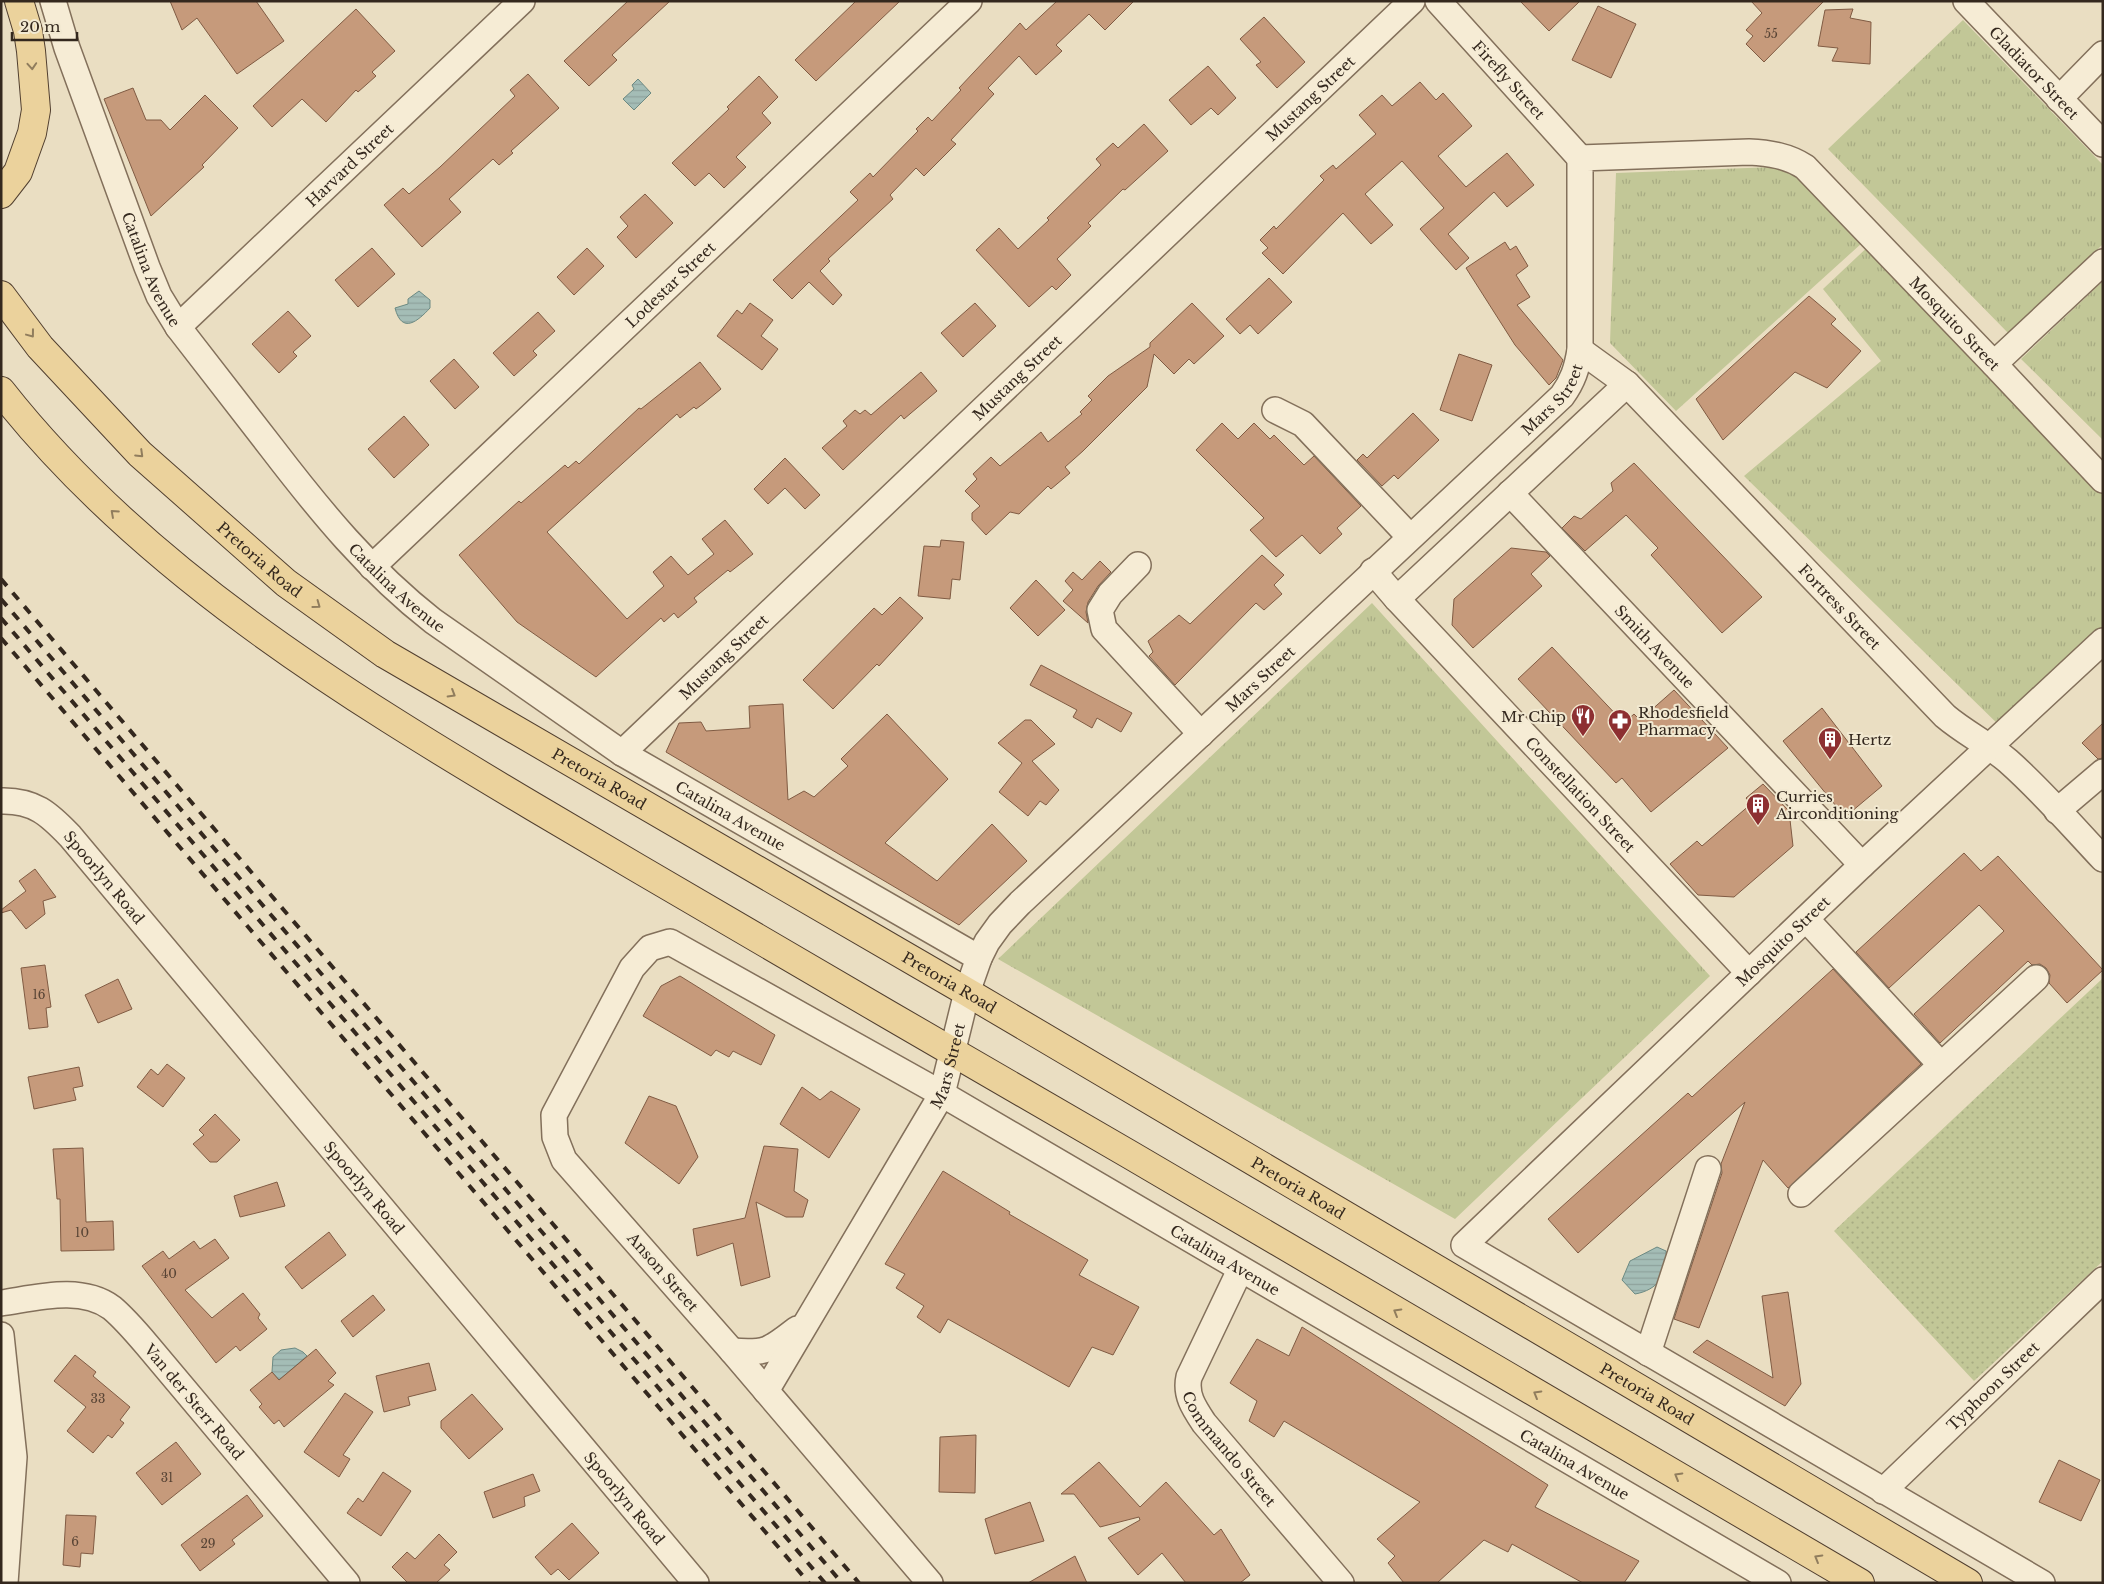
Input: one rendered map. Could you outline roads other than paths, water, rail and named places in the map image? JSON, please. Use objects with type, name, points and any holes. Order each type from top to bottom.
[{"type":"main road","points":[[1,194],[18,172],[32,133],[36,110],[32,51],[19,1]]},
{"type":"main road","name":"Pretoria Road","points":[[1,295],[40,347],[140,454],[286,583],[377,649],[529,740],[967,992],[1968,1583]]},
{"type":"main road","points":[[1,391],[24,420],[98,498],[151,545],[246,621],[346,691],[484,777],[685,896],[1860,1583]]},
{"type":"street","name":"Catalina Avenue","points":[[53,1],[67,48],[159,296],[178,327],[324,516],[372,567],[403,597],[433,621],[622,754],[979,958]]},
{"type":"street","name":"Harvard Street","points":[[178,327],[522,1]]},
{"type":"street","name":"Lodestar Street","points":[[372,567],[969,1]]},
{"type":"street","name":"Mustang Street","points":[[622,754],[1412,1]]},
{"type":"street","name":"Firefly Street","points":[[1438,1],[1580,158]]},
{"type":"street","name":"Gladiator Street","points":[[1966,1],[2103,144]]},
{"type":"street","points":[[2059,99],[2103,54]]},
{"type":"street","name":"Mosquito Street","points":[[1580,158],[1755,152],[1788,158],[1805,167],[2103,480]]},
{"type":"street","name":"Mars Street","points":[[766,1391],[942,1094],[967,992],[979,958],[987,942],[1000,924],[1020,903],[1373,571],[1562,396],[1577,371],[1580,350],[1580,158]]},
{"type":"street","points":[[1994,364],[2103,262]]},
{"type":"street","name":"Fortress Street","points":[[1580,350],[1627,384],[1945,716],[2008,761],[2103,859]]},
{"type":"street","points":[[1397,599],[1627,384]]},
{"type":"street","points":[[1275,410],[1303,424],[1410,537]]},
{"type":"street","name":"Smith Avenue","points":[[1510,493],[1862,866]]},
{"type":"street","points":[[1138,565],[1110,594],[1100,610],[1104,629],[1201,734]]},
{"type":"street","name":"Constellation Street","points":[[1373,571],[1397,599],[1749,973]]},
{"type":"street","name":"Mosquito Street","points":[[1648,1353],[1464,1245],[1988,746],[2103,641]]},
{"type":"street","points":[[2057,811],[2103,772]]},
{"type":"street","name":"Spoorlyn Road","points":[[13,802],[48,814],[70,836],[696,1583]]},
{"type":"street","points":[[1806,919],[1941,1065]]},
{"type":"street","name":"Catalina Avenue","points":[[670,942],[942,1094],[1778,1583]]},
{"type":"street","name":"Anson Street","points":[[670,942],[650,948],[632,968],[554,1115],[555,1137],[564,1160],[732,1350],[930,1583]]},
{"type":"street","points":[[1801,1194],[2036,978]]},
{"type":"street","points":[[1708,1169],[1648,1353],[2042,1583]]},
{"type":"street","name":"Commando Street","points":[[1240,1270],[1189,1376],[1188,1397],[1204,1423],[1340,1583]]},
{"type":"street","name":"Typhoon Street","points":[[1883,1491],[2103,1280]]},
{"type":"street","name":"Van der Sterr Road","points":[[1,1303],[57,1295],[87,1297],[111,1307],[147,1345],[347,1583]]},
{"type":"street","points":[[732,1350],[756,1352],[767,1350],[807,1322]]},
{"type":"street","points":[[1,1335],[14,1457],[5,1583]]},
{"type":"water","points":[[638,79],[651,93],[634,110],[623,99],[634,89],[632,85]]},
{"type":"water","points":[[419,291],[430,300],[430,308],[415,321],[406,323],[398,316],[395,308],[408,304],[408,299]]},
{"type":"water","points":[[1657,1247],[1666,1251],[1664,1274],[1656,1285],[1635,1294],[1622,1280],[1630,1261]]},
{"type":"water","points":[[295,1348],[307,1356],[279,1380],[272,1372],[273,1357],[281,1350]]},
{"type":"railway","points":[[1,579],[859,1583]]},
{"type":"railway","points":[[1,599],[842,1583]]},
{"type":"railway","points":[[1,618],[825,1583]]},
{"type":"railway","points":[[1,638],[809,1583]]},
{"type":"place","name":"Mr Chip","points":[[1583,737]]},
{"type":"place","name":"Rhodesfield Pharmacy","points":[[1620,742]]},
{"type":"place","name":"Hertz","points":[[1830,760]]},
{"type":"place","name":"Curries Airconditioning","points":[[1758,826]]}]
